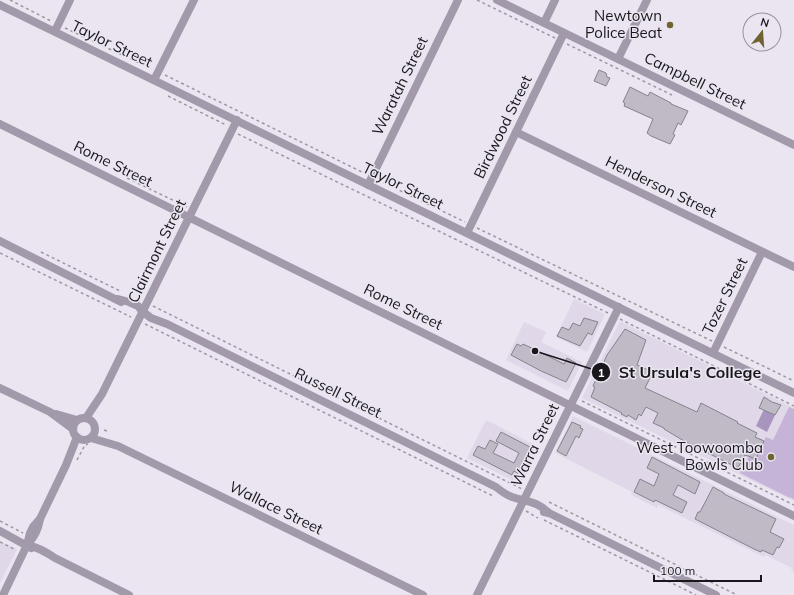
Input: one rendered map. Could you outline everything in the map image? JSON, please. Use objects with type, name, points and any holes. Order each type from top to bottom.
[{"type":"street","points":[[57,28],[70,0]]},
{"type":"street","points":[[154,80],[194,0]]},
{"type":"street","name":"Waratah Street","points":[[368,185],[458,0]]},
{"type":"street","name":"Campbell Street","points":[[496,0],[544,23],[562,37],[618,59],[794,145]]},
{"type":"street","points":[[544,23],[555,0]]},
{"type":"street","points":[[618,59],[647,0]]},
{"type":"street","name":"Taylor Street","points":[[0,5],[57,28],[154,80],[794,393]]},
{"type":"street","name":"Birdwood Street","points":[[467,233],[562,37]]},
{"type":"street","name":"Clairmont Street","points":[[89,420],[237,120]]},
{"type":"street","name":"Rome Street","points":[[0,124],[572,402],[794,516]]},
{"type":"street","name":"Henderson Street","points":[[516,132],[794,267]]},
{"type":"street","name":"Russell Street","points":[[0,241],[118,299],[127,307],[135,311],[142,312],[157,321],[167,324],[496,487],[508,489],[524,500],[542,506],[549,513],[716,595]]},
{"type":"street","name":"Tozer Street","points":[[713,353],[762,252]]},
{"type":"street","name":"Warra Street","points":[[477,595],[619,307]]},
{"type":"street","points":[[0,388],[50,412],[77,420],[89,420],[95,430],[91,438],[80,438]]},
{"type":"street","points":[[50,412],[73,429],[80,438]]},
{"type":"street","points":[[73,429],[77,420]]},
{"type":"street","name":"Wallace Street","points":[[95,430],[118,446],[423,595]]},
{"type":"street","points":[[2,595],[27,545],[30,533],[40,519],[80,438]]},
{"type":"street","name":"Wallace Street","points":[[91,438],[118,446]]},
{"type":"street","points":[[0,531],[39,553],[55,558],[129,595]]},
{"type":"path","points":[[10,0],[57,28],[151,69]]},
{"type":"path","points":[[477,0],[562,37],[674,96]]},
{"type":"path","points":[[232,130],[614,316],[794,406]]},
{"type":"path","points":[[35,250],[126,294]]},
{"type":"path","points":[[0,253],[493,495]]},
{"type":"path","points":[[146,304],[528,491]]},
{"type":"path","points":[[572,402],[590,404],[794,505]]},
{"type":"path","points":[[545,501],[737,595]]},
{"type":"path","points":[[520,508],[696,595]]},
{"type":"path","points":[[0,521],[25,534]]},
{"type":"path","points":[[0,542],[17,550]]},
{"type":"shaded area","points":[[574,299],[605,314],[587,352],[556,337]]},
{"type":"shaded area","points":[[620,321],[794,408],[794,501],[582,398]]},
{"type":"shaded area","points":[[524,322],[546,332],[541,342],[582,362],[568,391],[506,360]]},
{"type":"shaded area","points":[[766,405],[777,411],[767,432],[756,426]]},
{"type":"shaded area","name":"West Toowoomba Bowls Club","points":[[789,407],[794,409],[794,500],[740,473],[759,438],[764,441],[766,437],[773,440]]},
{"type":"shaded area","points":[[573,416],[794,525],[794,572],[791,570],[792,568],[766,555],[764,557],[658,505],[657,508],[631,495],[632,492],[555,453]]},
{"type":"shaded area","points":[[486,420],[539,447],[523,480],[516,482],[467,458]]},
{"type":"shaded area","points":[[0,541],[17,549],[0,583]]},
{"type":"building","points":[[599,70],[606,73],[607,77],[610,78],[606,86],[594,81]]},
{"type":"building","points":[[630,87],[648,96],[650,92],[671,104],[688,111],[681,125],[678,123],[673,134],[675,135],[670,144],[647,133],[653,119],[624,106],[625,103],[623,102]]},
{"type":"building","points":[[584,318],[598,322],[592,335],[588,333],[580,346],[557,336],[562,327],[569,330],[573,323],[580,326]]},
{"type":"building","points":[[625,329],[646,340],[637,365],[653,372],[645,388],[697,412],[701,403],[757,433],[755,437],[764,441],[756,459],[745,455],[738,468],[684,441],[653,423],[658,413],[646,407],[641,416],[639,414],[636,420],[628,415],[627,417],[621,414],[622,413],[591,397],[595,387],[593,386],[607,355]]},
{"type":"building","points":[[517,344],[521,346],[523,344],[564,364],[567,358],[576,363],[566,382],[511,355]]},
{"type":"building","points":[[764,397],[781,405],[775,415],[759,408]]},
{"type":"building","points":[[572,422],[581,426],[580,428],[583,429],[579,438],[576,436],[566,456],[557,451]]},
{"type":"building","points":[[501,432],[532,448],[525,465],[519,474],[514,471],[512,475],[473,455],[478,446],[485,449],[490,440],[498,444],[493,453],[514,463],[519,453],[496,441]]},
{"type":"building","points":[[652,457],[700,482],[695,494],[678,485],[673,495],[687,502],[682,513],[634,492],[640,479],[654,486],[659,474],[647,468]]},
{"type":"building","points":[[713,487],[724,494],[776,519],[770,532],[784,539],[779,548],[777,547],[773,555],[762,550],[761,552],[754,549],[695,519]]},
{"type":"place","name":"Newtown Police Beat","points":[[670,25]]},
{"type":"place","name":"St Ursula's College","points":[[535,351]]},
{"type":"place","name":"West Toowoomba Bowls Club","points":[[771,457]]}]
